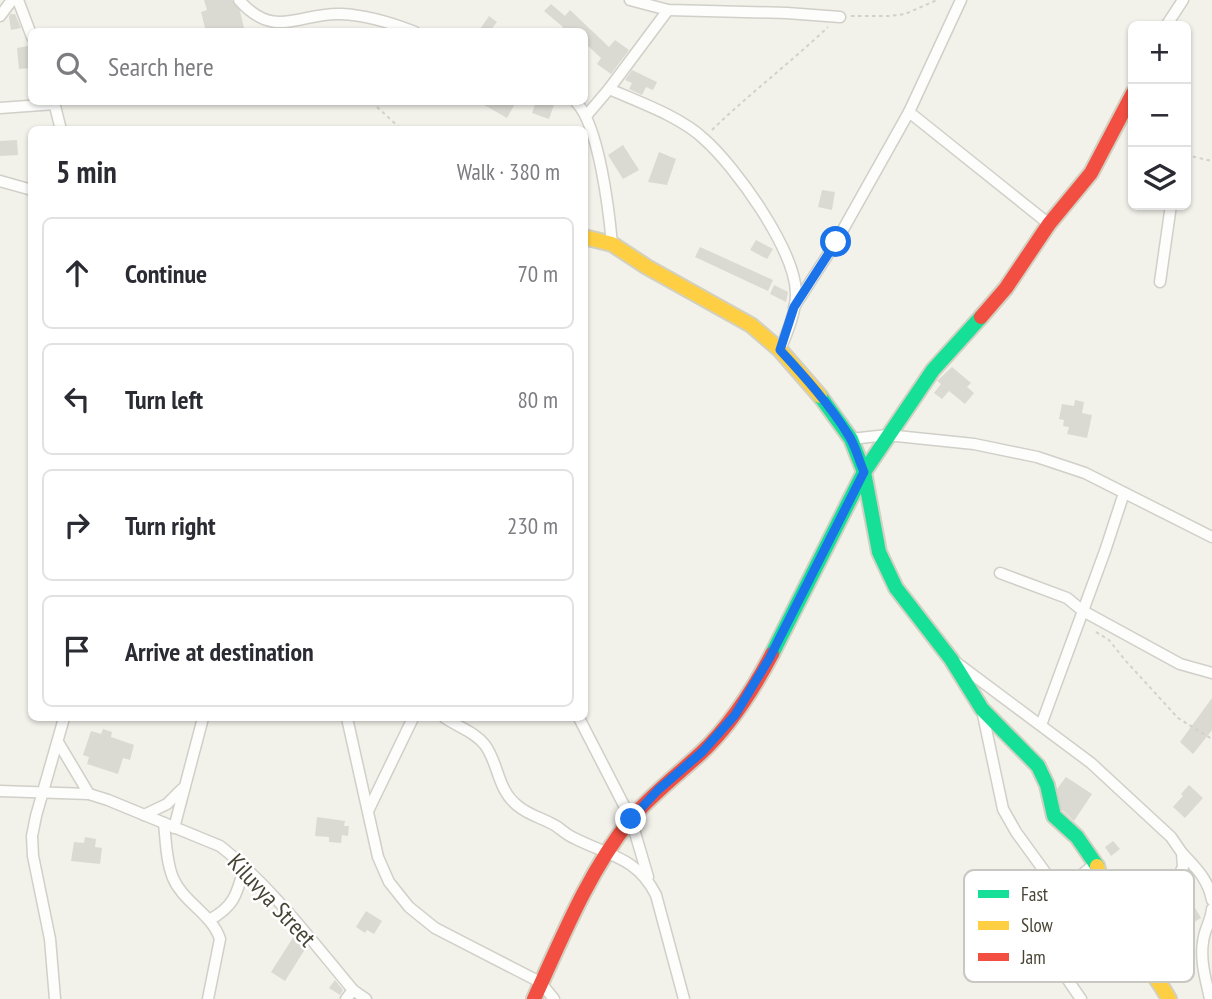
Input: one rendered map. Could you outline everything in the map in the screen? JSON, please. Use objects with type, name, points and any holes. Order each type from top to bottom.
[{"type":"street","points":[[0,16],[12,0]]},
{"type":"street","points":[[18,0],[29,28]]},
{"type":"street","points":[[239,0],[258,15],[284,24],[319,15],[340,14],[401,28]]},
{"type":"street","points":[[630,0],[668,10],[840,17]]},
{"type":"street","points":[[794,307],[836,242],[909,112],[961,0]]},
{"type":"street","points":[[1169,21],[1183,0]]},
{"type":"street","points":[[586,116],[610,89],[668,10]]},
{"type":"street","points":[[610,89],[704,138],[747,191],[781,244],[792,270],[796,293],[794,307],[780,350]]},
{"type":"street","points":[[534,999],[540,982],[607,853],[631,819],[658,790],[702,752],[735,715],[769,659],[864,472],[887,435],[933,370],[1006,288],[1049,224],[1091,173],[1128,104]]},
{"type":"street","points":[[0,108],[32,105]]},
{"type":"street","points":[[55,105],[60,126]]},
{"type":"street","points":[[578,105],[586,116],[602,171],[612,244]]},
{"type":"street","points":[[909,112],[1049,224]]},
{"type":"street","points":[[0,181],[28,189]]},
{"type":"street","points":[[1160,282],[1170,210]]},
{"type":"street","points":[[588,238],[612,244],[751,326],[780,350],[811,384],[851,439],[864,472],[879,552],[896,588],[951,659],[982,709],[1038,766],[1047,785],[1049,805],[1054,816],[1077,837],[1098,870]]},
{"type":"street","points":[[851,439],[887,435],[974,444],[1037,457],[1085,473],[1212,537]]},
{"type":"street","points":[[1041,725],[1124,493]]},
{"type":"street","points":[[1000,573],[1067,598],[1081,616],[1180,664],[1212,673]]},
{"type":"street","points":[[951,659],[1082,755],[1118,787],[1140,811],[1171,837],[1202,875],[1212,900]]},
{"type":"street","points":[[982,709],[1003,809],[1044,870]]},
{"type":"street","points":[[55,999],[50,939],[33,856],[32,836],[63,721]]},
{"type":"street","points":[[174,828],[202,721]]},
{"type":"street","points":[[348,721],[378,857],[389,882],[409,907],[435,928],[540,982],[554,999]]},
{"type":"street","points":[[369,809],[412,721]]},
{"type":"street","points":[[450,721],[479,737],[487,748],[502,788],[515,804],[530,815],[556,826],[570,837],[632,864],[649,881]]},
{"type":"street","points":[[581,721],[631,819],[649,881],[656,895],[684,999]]},
{"type":"street","points":[[58,742],[89,794]]},
{"type":"street","points":[[144,815],[167,804],[183,789]]},
{"type":"street","name":"Kiluvya Street","points":[[0,791],[89,794],[220,846],[287,912],[353,990],[366,999]]},
{"type":"street","points":[[164,823],[167,855],[173,879],[217,929],[220,939],[208,999]]},
{"type":"street","points":[[1182,853],[1182,870]]},
{"type":"street","points":[[1088,870],[1096,863]]},
{"type":"street","points":[[209,920],[223,913],[233,901],[244,868]]},
{"type":"street","points":[[1211,999],[1202,959],[1203,940],[1212,909]]},
{"type":"street","points":[[1068,982],[1081,999]]},
{"type":"street","points":[[1160,982],[1169,999]]},
{"type":"street","points":[[346,999],[353,990]]},
{"type":"path","points":[[704,138],[756,88],[795,59],[840,17],[905,14],[936,0]]},
{"type":"path","points":[[377,107],[398,126]]},
{"type":"path","points":[[1191,156],[1212,161]]},
{"type":"path","points":[[1081,616],[1109,640],[1178,718],[1212,739]]},
{"type":"building","points":[[204,0],[232,0],[240,11],[244,28],[205,28],[201,12],[207,10]]},
{"type":"building","points":[[551,4],[565,16],[570,10],[609,47],[615,40],[629,50],[611,74],[597,64],[601,58],[588,46],[588,28],[562,28],[544,11]]},
{"type":"building","points":[[10,14],[15,14],[21,28],[11,30]]},
{"type":"building","points":[[489,16],[497,22],[492,28],[481,28]]},
{"type":"building","points":[[28,46],[28,68],[19,69],[17,48]]},
{"type":"building","points":[[632,70],[657,82],[653,90],[646,87],[642,95],[629,89],[632,83],[625,80]]},
{"type":"building","points":[[484,105],[514,105],[507,118]]},
{"type":"building","points":[[535,105],[554,105],[549,119],[532,113]]},
{"type":"building","points":[[17,140],[18,155],[0,156],[0,141]]},
{"type":"building","points":[[623,145],[639,170],[623,179],[608,155]]},
{"type":"building","points":[[659,152],[676,159],[667,185],[648,182]]},
{"type":"building","points":[[822,190],[835,192],[832,210],[818,207]]},
{"type":"building","points":[[756,240],[773,249],[767,259],[750,250]]},
{"type":"building","points":[[700,247],[773,280],[768,291],[695,257]]},
{"type":"building","points":[[774,285],[788,292],[786,302],[770,294]]},
{"type":"building","points":[[952,367],[971,383],[967,387],[974,393],[965,404],[949,391],[942,399],[934,393],[941,384],[937,381]]},
{"type":"building","points":[[1075,400],[1084,402],[1082,413],[1092,415],[1087,438],[1067,434],[1069,427],[1063,426],[1064,420],[1059,419],[1062,404],[1074,406]]},
{"type":"building","points":[[1212,698],[1212,730],[1193,754],[1180,742]]},
{"type":"building","points":[[103,729],[112,732],[111,737],[134,745],[130,760],[123,758],[118,774],[87,764],[89,757],[83,755],[91,731],[101,734]]},
{"type":"building","points":[[1066,777],[1092,794],[1074,821],[1062,810],[1059,803],[1057,789]]},
{"type":"building","points":[[1189,785],[1203,798],[1185,818],[1173,807]]},
{"type":"building","points":[[317,817],[345,821],[344,826],[349,826],[348,836],[342,835],[341,843],[329,842],[329,837],[315,836]]},
{"type":"building","points":[[85,837],[96,839],[95,847],[102,848],[100,864],[71,861],[74,842],[84,843]]},
{"type":"building","points":[[1113,841],[1120,849],[1111,856],[1105,847]]},
{"type":"building","points":[[1194,906],[1201,918],[1194,922]]},
{"type":"building","points":[[366,911],[382,921],[374,934],[367,930],[365,933],[356,927]]},
{"type":"building","points":[[296,933],[307,946],[285,981],[271,972]]},
{"type":"building","points":[[335,980],[343,990],[340,995],[329,988]]},
{"type":"traffic: fast","points":[[772,654],[864,472],[933,370],[981,317]]},
{"type":"traffic: fast","points":[[820,396],[851,439],[864,472],[879,552],[896,588],[951,659],[982,709],[1038,766],[1047,785],[1054,816],[1077,837],[1097,866]]},
{"type":"traffic: slow","points":[[588,238],[612,244],[647,267],[751,325],[780,350],[820,396]]},
{"type":"traffic: slow","points":[[1097,866],[1098,870]]},
{"type":"traffic: slow","points":[[1159,982],[1169,999]]},
{"type":"traffic: jam","points":[[981,317],[1006,288],[1049,224],[1091,173],[1128,103]]},
{"type":"traffic: jam","points":[[534,999],[577,906],[615,840],[646,802],[721,732],[749,694],[772,654]]},
{"type":"route","points":[[631,819],[658,790],[702,752],[735,715],[769,659],[864,472],[851,439],[836,416],[780,350],[794,307],[836,242]]}]
